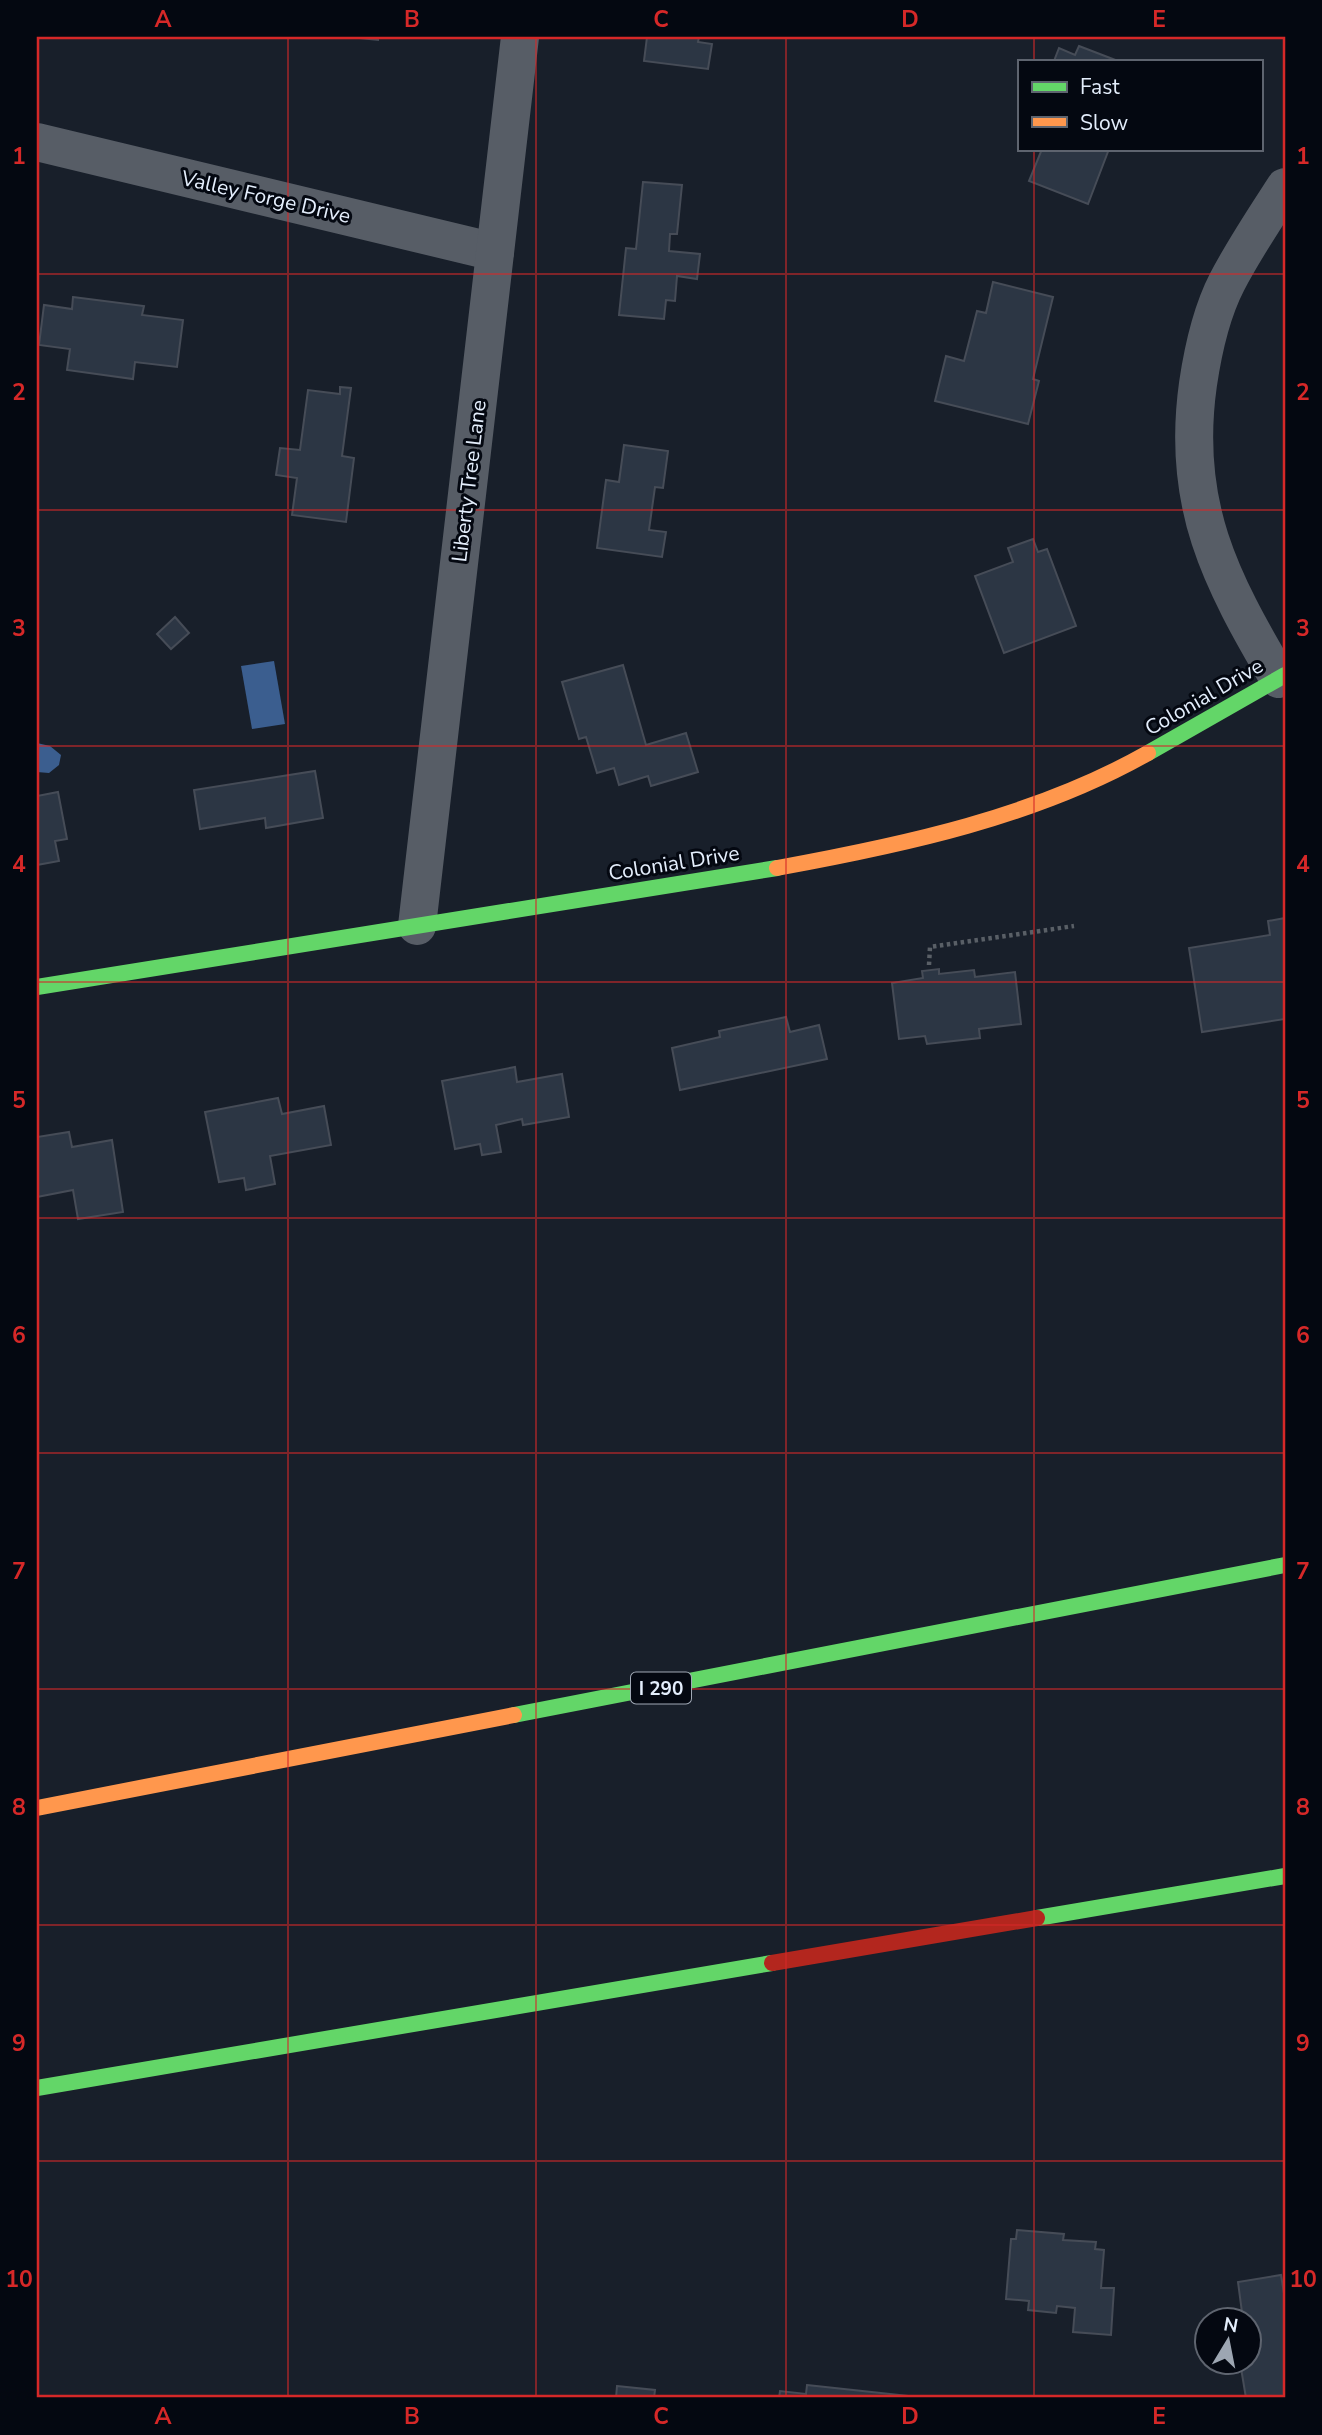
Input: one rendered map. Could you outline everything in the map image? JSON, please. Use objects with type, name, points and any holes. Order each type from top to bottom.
[{"type":"main road","name":"Colonial Drive","points":[[37,987],[779,868],[915,839],[1045,801],[1109,775],[1282,677]]},
{"type":"main road","name":"I 290","points":[[37,1808],[1285,1565]]},
{"type":"main road","points":[[37,2088],[1285,1876]]},
{"type":"street","name":"Liberty Tree Lane","points":[[417,926],[520,37]]},
{"type":"street","name":"Valley Forge Drive","points":[[37,142],[495,252]]},
{"type":"street","points":[[1282,677],[1241,614],[1219,568],[1205,527],[1193,444],[1201,364],[1212,321],[1226,284],[1285,187]]},
{"type":"path","points":[[929,965],[930,947],[1074,926]]},
{"type":"water","points":[[274,661],[285,724],[252,729],[241,666]]},
{"type":"water","points":[[37,743],[50,746],[61,755],[59,765],[49,773],[37,772]]},
{"type":"building","points":[[349,37],[378,37],[378,40]]},
{"type":"building","points":[[647,37],[699,37],[698,42],[712,44],[708,69],[644,61]]},
{"type":"building","points":[[1079,46],[1115,60],[1054,60],[1059,48],[1075,55]]},
{"type":"building","points":[[1042,150],[1109,150],[1088,204],[1029,181]]},
{"type":"building","points":[[643,182],[682,185],[677,234],[670,234],[669,251],[700,254],[697,279],[677,276],[675,301],[666,300],[664,319],[619,315],[626,248],[636,249]]},
{"type":"building","points":[[993,282],[1053,297],[1033,379],[1039,381],[1028,424],[935,401],[946,356],[964,361],[977,311],[986,313]]},
{"type":"building","points":[[73,297],[144,306],[142,315],[183,320],[177,367],[135,362],[133,379],[67,370],[70,349],[39,345],[44,305],[72,309]]},
{"type":"building","points":[[340,387],[351,388],[342,456],[354,458],[346,522],[292,515],[297,478],[276,475],[280,448],[300,450],[308,390],[340,394]]},
{"type":"building","points":[[624,445],[668,451],[663,488],[655,487],[649,530],[666,532],[662,557],[597,548],[606,480],[619,482]]},
{"type":"building","points":[[1033,539],[1038,552],[1047,549],[1076,626],[1004,653],[975,576],[1013,562],[1008,548]]},
{"type":"building","points":[[175,617],[189,633],[171,649],[157,634]]},
{"type":"building","points":[[623,665],[646,745],[686,733],[698,772],[651,786],[648,776],[619,785],[614,768],[597,773],[586,737],[579,739],[562,682]]},
{"type":"building","points":[[315,771],[323,818],[266,828],[265,818],[200,829],[194,790]]},
{"type":"building","points":[[58,792],[67,839],[55,841],[59,861],[37,865],[37,796]]},
{"type":"building","points":[[1285,918],[1285,1019],[1202,1032],[1189,948],[1270,935],[1268,921]]},
{"type":"building","points":[[939,969],[939,974],[974,970],[975,977],[1015,972],[1021,1024],[979,1029],[980,1038],[927,1044],[925,1036],[899,1039],[892,983],[923,978],[922,971]]},
{"type":"building","points":[[786,1017],[790,1032],[819,1025],[827,1059],[680,1090],[672,1048],[720,1037],[719,1031]]},
{"type":"building","points":[[515,1067],[517,1082],[562,1074],[569,1117],[523,1125],[522,1119],[496,1125],[501,1152],[482,1155],[480,1144],[455,1149],[442,1081]]},
{"type":"building","points":[[278,1098],[282,1114],[324,1106],[331,1145],[270,1156],[275,1184],[246,1190],[244,1178],[219,1182],[205,1112]]},
{"type":"building","points":[[69,1132],[72,1147],[112,1140],[123,1212],[78,1219],[73,1190],[37,1197],[37,1137]]},
{"type":"building","points":[[1017,2230],[1064,2234],[1063,2240],[1096,2242],[1095,2249],[1104,2250],[1101,2288],[1114,2288],[1111,2335],[1073,2332],[1075,2308],[1057,2306],[1056,2313],[1028,2310],[1029,2301],[1006,2299],[1011,2239],[1016,2239]]},
{"type":"building","points":[[1281,2275],[1285,2300],[1285,2398],[1246,2398],[1242,2376],[1262,2376],[1262,2306],[1241,2306],[1238,2282]]},
{"type":"building","points":[[807,2385],[927,2398],[779,2398],[780,2391],[806,2394]]},
{"type":"building","points":[[617,2386],[655,2390],[654,2398],[616,2398]]},
{"type":"traffic: fast","points":[[1148,753],[1285,675]]},
{"type":"traffic: fast","points":[[37,987],[777,868]]},
{"type":"traffic: fast","points":[[514,1715],[1285,1565]]},
{"type":"traffic: fast","points":[[1037,1918],[1285,1876]]},
{"type":"traffic: fast","points":[[37,2088],[772,1963]]},
{"type":"traffic: slow","points":[[777,868],[967,826],[1060,795],[1148,753]]},
{"type":"traffic: slow","points":[[37,1808],[514,1715]]},
{"type":"traffic: jam","points":[[772,1963],[1037,1918]]}]
